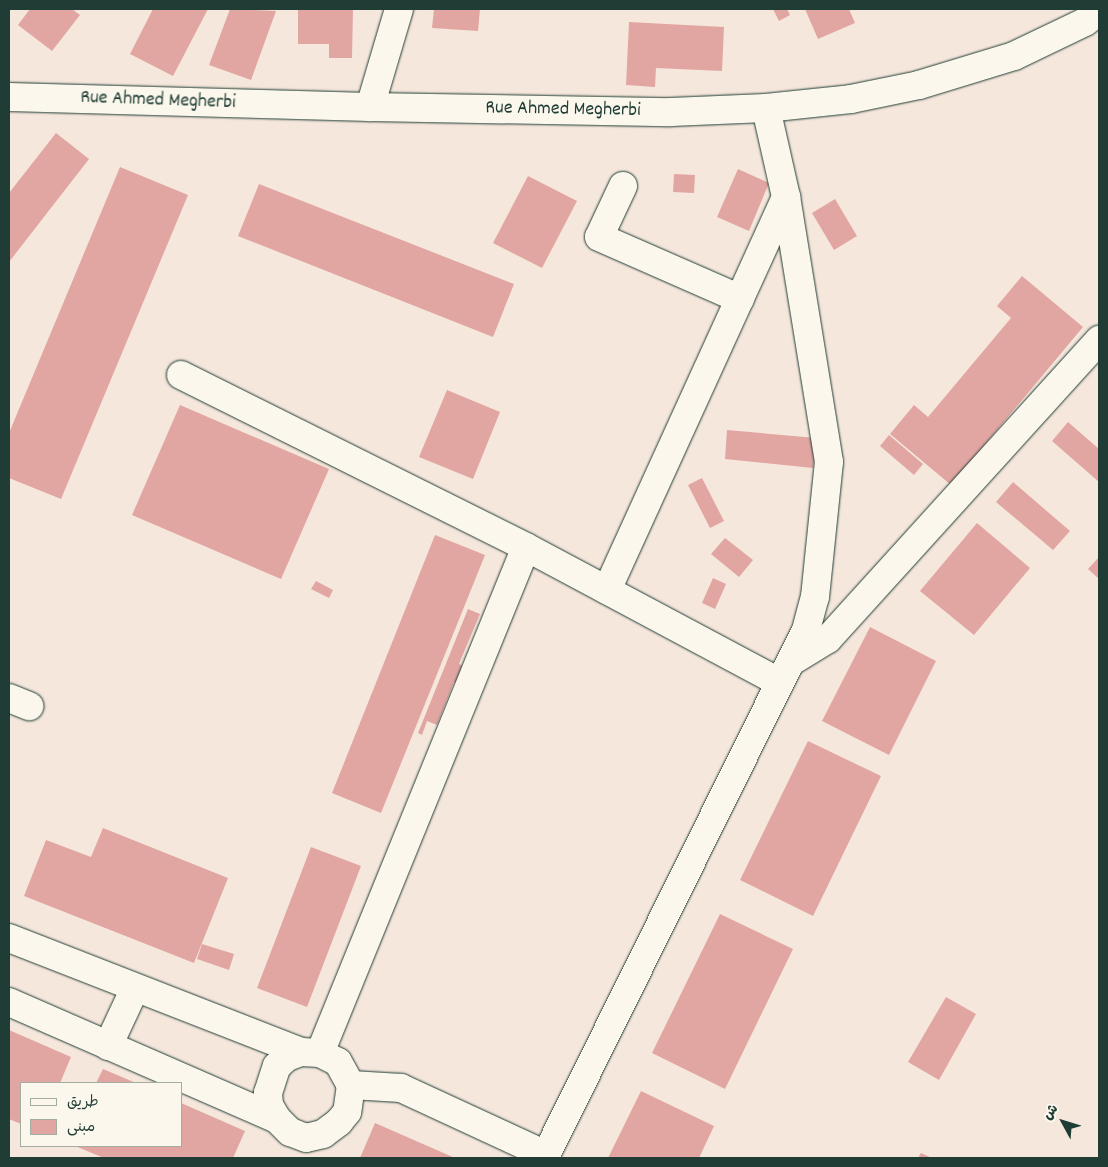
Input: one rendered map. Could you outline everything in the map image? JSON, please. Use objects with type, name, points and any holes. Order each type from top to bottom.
[{"type":"main road","points":[[370,107],[399,9]]},
{"type":"main road","name":"Rue Ahmed Megherbi","points":[[9,97],[370,107],[671,112],[766,108],[851,99],[919,85],[1014,56],[1085,22],[1099,11]]},
{"type":"main road","points":[[351,1085],[401,1088],[545,1157],[786,672],[815,597],[829,462],[786,197],[766,108]]},
{"type":"main road","points":[[623,186],[598,236],[740,299]]},
{"type":"main road","points":[[607,590],[786,197]]},
{"type":"main road","points":[[786,672],[828,639],[1099,340]]},
{"type":"main road","points":[[182,375],[526,547],[607,590],[786,672]]},
{"type":"main road","points":[[310,1052],[526,547]]},
{"type":"main road","points":[[9,938],[135,988],[338,1062],[351,1085],[347,1112],[339,1122],[300,1148],[290,1132],[277,1119],[269,1105],[270,1079],[287,1057],[310,1052]]},
{"type":"main road","points":[[108,1046],[135,988]]},
{"type":"main road","points":[[9,1002],[277,1119]]},
{"type":"building","points":[[30,9],[72,9],[80,15],[52,51],[18,25]]},
{"type":"building","points":[[153,9],[208,9],[173,76],[130,54]]},
{"type":"building","points":[[230,9],[276,11],[251,80],[209,65]]},
{"type":"building","points":[[298,9],[353,9],[352,58],[329,58],[329,44],[298,44]]},
{"type":"building","points":[[434,9],[480,9],[478,31],[432,28]]},
{"type":"building","points":[[773,9],[787,9],[790,15],[779,21]]},
{"type":"building","points":[[805,9],[849,9],[855,23],[818,39]]},
{"type":"building","points":[[629,22],[724,27],[722,71],[656,68],[655,87],[626,85]]},
{"type":"building","points":[[56,133],[89,159],[9,262],[9,193]]},
{"type":"building","points":[[120,167],[188,195],[61,499],[9,478],[9,433]]},
{"type":"building","points":[[738,169],[769,183],[749,231],[717,217]]},
{"type":"building","points":[[674,174],[695,175],[694,193],[673,192]]},
{"type":"building","points":[[528,176],[577,201],[542,268],[493,243]]},
{"type":"building","points":[[259,184],[514,284],[493,337],[238,236]]},
{"type":"building","points":[[835,199],[857,236],[834,250],[812,213]]},
{"type":"building","points":[[1022,276],[1083,327],[951,485],[890,434],[914,405],[928,417],[1011,318],[997,306]]},
{"type":"building","points":[[447,390],[500,412],[473,479],[419,457]]},
{"type":"building","points":[[180,405],[329,469],[281,579],[132,515]]},
{"type":"building","points":[[1068,422],[1099,449],[1099,482],[1052,441]]},
{"type":"building","points":[[727,430],[816,438],[813,468],[725,459]]},
{"type":"building","points":[[889,435],[923,464],[914,475],[880,446]]},
{"type":"building","points":[[702,478],[724,521],[710,528],[688,485]]},
{"type":"building","points":[[1013,482],[1070,531],[1053,550],[996,502]]},
{"type":"building","points":[[977,523],[1030,568],[974,635],[920,591]]},
{"type":"building","points":[[435,535],[485,555],[381,813],[332,793]]},
{"type":"building","points":[[725,538],[753,560],[739,577],[711,554]]},
{"type":"building","points":[[1099,557],[1099,579],[1088,569]]},
{"type":"building","points":[[713,578],[726,584],[715,609],[702,603]]},
{"type":"building","points":[[316,581],[333,590],[329,598],[311,589]]},
{"type":"building","points":[[468,609],[480,614],[459,664],[466,667],[459,684],[454,682],[437,725],[427,721],[422,735],[418,733]]},
{"type":"building","points":[[870,627],[936,661],[889,755],[822,721]]},
{"type":"building","points":[[808,741],[881,776],[813,916],[740,880]]},
{"type":"building","points":[[103,828],[228,878],[194,963],[24,896],[46,840],[91,857]]},
{"type":"building","points":[[311,847],[361,866],[307,1007],[257,988]]},
{"type":"building","points":[[720,914],[793,949],[725,1089],[652,1053]]},
{"type":"building","points":[[202,944],[234,954],[229,970],[197,959]]},
{"type":"building","points":[[946,997],[976,1014],[939,1080],[908,1062]]},
{"type":"building","points":[[9,1030],[71,1057],[60,1082],[20,1082],[20,1124],[9,1119]]},
{"type":"building","points":[[103,1069],[134,1082],[96,1082]]},
{"type":"building","points":[[641,1091],[714,1126],[699,1158],[608,1158]]},
{"type":"building","points":[[182,1103],[245,1131],[233,1158],[104,1158],[77,1147],[182,1147]]},
{"type":"building","points":[[375,1123],[455,1158],[360,1158]]},
{"type":"building","points":[[921,1153],[932,1158],[918,1158]]}]
